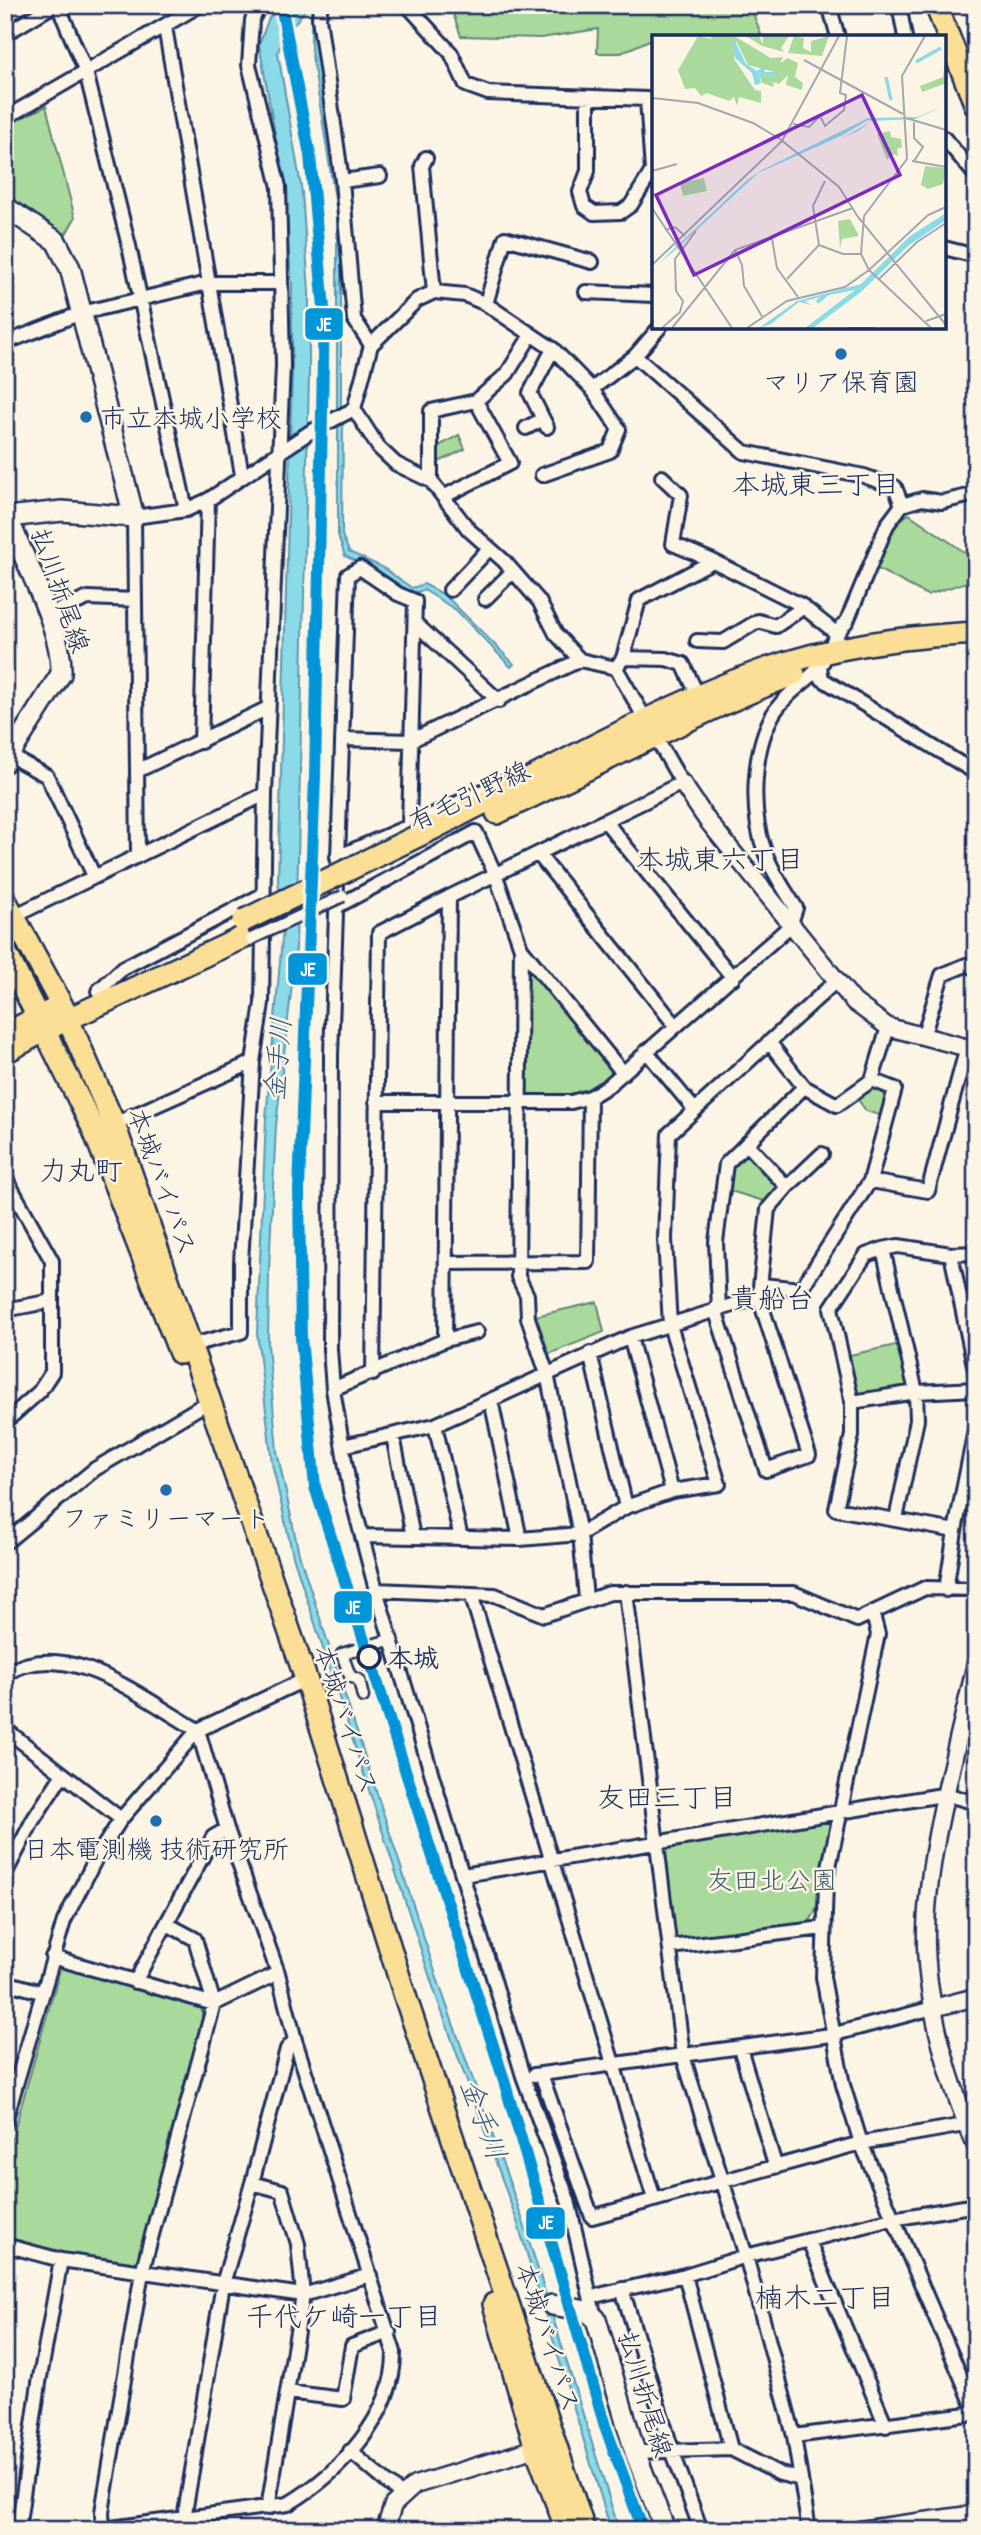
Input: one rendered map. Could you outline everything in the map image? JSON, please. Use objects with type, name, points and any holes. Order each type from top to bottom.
[{"type":"main road","points":[[936,5],[976,106]]},
{"type":"main road","points":[[5,206],[56,241],[70,268],[134,516]]},
{"type":"main road","name":"払川折尾線","points":[[7,759],[61,674],[62,660],[48,615],[12,547],[6,514],[62,511],[134,516]]},
{"type":"main road","name":"有毛引野線","points":[[5,1034],[42,1023],[248,931],[435,834],[651,730],[823,660],[889,639],[976,633]]},
{"type":"main road","name":"有毛引野線","points":[[435,834],[475,828],[651,730],[699,698],[762,671],[823,660],[976,647]]},
{"type":"main road","name":"本城バイパス","points":[[10,908],[65,1012],[114,1125],[204,1404],[300,1681],[391,1992],[545,2445],[567,2530]]},
{"type":"main road","name":"有毛引野線","points":[[65,1012],[98,991],[248,931]]},
{"type":"main road","name":"本城バイパス","points":[[5,951],[93,1128],[185,1347]]},
{"type":"main road","name":"有毛引野線","points":[[5,1052],[42,1023]]},
{"type":"main road","name":"払川折尾線","points":[[552,2305],[587,2311],[596,2319],[635,2452],[665,2530]]},
{"type":"main road","name":"本城バイパス","points":[[545,2445],[584,2530]]},
{"type":"street","points":[[5,34],[56,5],[86,72],[141,299],[186,510]]},
{"type":"street","points":[[5,118],[200,5]]},
{"type":"street","points":[[185,1347],[241,1332],[241,1262],[253,1062],[262,1003],[261,943],[268,708],[284,449],[279,187],[249,65],[252,20],[260,5]]},
{"type":"street","points":[[321,5],[318,18],[342,181],[354,319],[371,345]]},
{"type":"street","points":[[407,5],[451,53],[466,85],[488,93],[647,99],[651,111],[652,171],[631,205],[621,212],[594,213],[584,206],[580,192],[588,172],[588,98]]},
{"type":"street","points":[[829,5],[837,35]]},
{"type":"street","points":[[899,5],[905,35]]},
{"type":"street","points":[[165,27],[242,475]]},
{"type":"street","points":[[946,140],[976,176]]},
{"type":"street","points":[[426,158],[422,166],[434,292]]},
{"type":"street","points":[[342,181],[380,176]]},
{"type":"street","points":[[486,304],[505,237],[592,263]]},
{"type":"street","points":[[946,248],[976,256]]},
{"type":"street","points":[[5,343],[82,313],[208,283],[281,283]]},
{"type":"street","points":[[138,854],[134,516],[186,510],[208,500],[310,432],[354,409],[371,345],[417,300],[434,292],[465,295],[486,304],[553,349],[593,389],[619,429],[610,451],[541,475]]},
{"type":"street","points":[[586,292],[652,295]]},
{"type":"street","points":[[593,389],[635,356],[658,329]]},
{"type":"street","points":[[431,481],[431,411],[476,401],[507,374],[531,335]]},
{"type":"street","points":[[526,428],[545,423],[530,393],[553,349]]},
{"type":"street","points":[[635,356],[744,452],[864,476],[895,487],[902,505]]},
{"type":"street","points":[[445,496],[510,463],[476,401]]},
{"type":"street","points":[[354,409],[379,448],[396,464],[431,481],[445,496],[469,530],[539,601],[556,634],[580,660]]},
{"type":"street","points":[[662,477],[681,495],[673,544],[804,607],[836,633]]},
{"type":"street","points":[[376,1102],[571,1102],[590,1097],[623,1073],[790,926],[796,908],[764,850],[756,807],[761,750],[773,715],[790,691],[823,660],[836,633],[847,621],[887,525],[902,505],[922,499],[942,502],[976,494]]},
{"type":"street","points":[[201,742],[208,500]]},
{"type":"street","points":[[450,590],[488,550]]},
{"type":"street","points":[[713,561],[639,600],[620,663],[651,730],[682,783],[790,926],[861,1009],[888,1027],[971,1049],[928,1191],[870,1181]]},
{"type":"street","points":[[409,826],[415,601],[398,594],[360,568],[348,575],[337,857],[340,901],[331,1055],[330,1349],[333,1389],[342,1446],[362,1536],[390,1640],[523,2076],[568,2200],[596,2319]]},
{"type":"street","points":[[485,599],[513,572]]},
{"type":"street","points":[[48,615],[88,598],[135,600]]},
{"type":"street","points":[[697,642],[723,642],[758,621],[776,626],[804,607]]},
{"type":"street","points":[[415,623],[499,701]]},
{"type":"street","points":[[342,739],[410,741],[499,701],[580,660],[620,663],[666,659],[683,664],[699,698]]},
{"type":"street","points":[[823,660],[822,679],[976,773]]},
{"type":"street","points":[[137,771],[268,708]]},
{"type":"street","points":[[337,857],[409,826],[620,726],[651,730]]},
{"type":"street","points":[[7,759],[47,776],[94,876]]},
{"type":"street","points":[[373,1374],[379,933],[682,783]]},
{"type":"street","points":[[10,908],[94,876],[265,794]]},
{"type":"street","points":[[605,821],[733,978]]},
{"type":"street","points":[[248,931],[340,901],[475,828],[496,876],[521,947],[623,1073]]},
{"type":"street","points":[[539,855],[676,1026]]},
{"type":"street","points":[[98,991],[123,968],[264,894]]},
{"type":"street","points":[[445,1340],[449,897]]},
{"type":"street","points":[[521,947],[518,1277],[527,1295],[528,1318],[547,1374],[580,1534],[586,1599]]},
{"type":"street","points":[[923,1037],[943,975],[966,965],[976,968]]},
{"type":"street","points":[[362,1536],[520,1539],[580,1534],[626,1507],[672,1491],[719,1484],[670,1325],[665,1239],[669,1134],[836,981]]},
{"type":"street","points":[[769,1042],[804,1087],[837,1105],[872,1080],[888,1027]]},
{"type":"street","points":[[646,1051],[694,1109]]},
{"type":"street","points":[[114,1125],[253,1062]]},
{"type":"street","points":[[342,1446],[435,1425],[590,1353],[761,1291],[801,1289],[870,1181],[895,1089],[872,1080]]},
{"type":"street","points":[[804,1087],[726,1164],[716,1242],[717,1309],[766,1470],[809,1455],[761,1291],[768,1209],[822,1154]]},
{"type":"street","points":[[446,1263],[589,1262],[590,1097]]},
{"type":"street","points":[[747,1144],[787,1187]]},
{"type":"street","points":[[5,1177],[52,1262],[51,1372],[39,1392],[5,1422]]},
{"type":"street","points":[[955,1531],[836,1509],[852,1435],[852,1402],[831,1308],[866,1255],[898,1245],[951,1254],[976,1253]]},
{"type":"street","points":[[883,1249],[916,1392],[916,1420],[896,1519]]},
{"type":"street","points":[[951,1254],[976,1375]]},
{"type":"street","points":[[5,1310],[52,1301]]},
{"type":"street","points":[[333,1389],[373,1374],[445,1340],[477,1332]]},
{"type":"street","points":[[630,1337],[672,1491]]},
{"type":"street","points":[[590,1353],[626,1507]]},
{"type":"street","points":[[852,1402],[916,1392],[976,1389]]},
{"type":"street","points":[[491,1400],[520,1539]]},
{"type":"street","points":[[5,1543],[95,1469],[204,1404]]},
{"type":"street","points":[[435,1425],[461,1538]]},
{"type":"street","points":[[946,1590],[976,1425]]},
{"type":"street","points":[[393,1436],[413,1537]]},
{"type":"street","points":[[376,1590],[495,1595],[544,1615],[559,1613],[586,1599],[626,1592],[794,1593],[857,1620],[873,1615],[925,1588],[976,1589]]},
{"type":"street","points":[[626,1592],[684,2056],[746,2256],[794,2435],[809,2530]]},
{"type":"street","points":[[471,1594],[654,2199]]},
{"type":"street","points":[[794,2435],[886,2426],[976,2412],[861,2143],[831,2035],[823,1977],[826,1881],[878,1634],[873,1615]]},
{"type":"street","points":[[363,1698],[359,1680],[350,1676],[342,1654],[390,1640]]},
{"type":"street","points":[[5,1674],[32,1661],[59,1660],[86,1667],[198,1730],[227,1829],[278,1973],[295,2040],[389,2332],[394,2374],[387,2398],[374,2421],[350,2451],[309,2491],[288,2504],[96,2530]]},
{"type":"street","points":[[976,1663],[929,1884],[926,1946],[933,2008],[976,2146]]},
{"type":"street","points":[[5,2122],[9,2096],[64,1921],[96,1858],[121,1819],[198,1730],[300,1681]]},
{"type":"street","points":[[5,1729],[121,1819]]},
{"type":"street","points":[[5,1874],[33,1820],[63,1774]]},
{"type":"street","points":[[463,1875],[948,1795],[976,1803]]},
{"type":"street","points":[[135,1982],[213,1836],[227,1829]]},
{"type":"street","points":[[103,2529],[102,2512],[142,2272],[214,2004],[194,1939],[167,1924]]},
{"type":"street","points":[[670,1947],[823,1928]]},
{"type":"street","points":[[52,1957],[214,2004],[278,1973]]},
{"type":"street","points":[[5,1982],[41,1992]]},
{"type":"street","points":[[523,2076],[831,2035],[976,1997]]},
{"type":"street","points":[[184,2519],[223,2284],[287,2049],[295,2040]]},
{"type":"street","points":[[740,2048],[775,2165]]},
{"type":"street","points":[[541,2074],[592,2217],[861,2143],[971,2124]]},
{"type":"street","points":[[252,2183],[282,2191],[298,2244],[303,2295],[268,2508]]},
{"type":"street","points":[[599,2295],[685,2275],[746,2256],[892,2219],[976,2205]]},
{"type":"street","points":[[809,2241],[886,2426]]},
{"type":"street","points":[[5,2245],[61,2260],[303,2295],[370,2275]]},
{"type":"street","points":[[19,2530],[38,2383],[61,2260]]},
{"type":"street","points":[[685,2275],[731,2449]]},
{"type":"street","points":[[622,2289],[672,2450],[701,2530]]},
{"type":"street","points":[[287,2392],[343,2399],[352,2346],[389,2332]]},
{"type":"street","points":[[385,2530],[393,2505],[402,2494],[430,2478],[545,2445]]},
{"type":"street","points":[[635,2452],[731,2449],[780,2474],[801,2479]]},
{"type":"street","points":[[350,2451],[402,2494]]},
{"type":"street","points":[[859,2530],[976,2514]]},
{"type":"street","points":[[968,2530],[976,2529]]},
{"type":"green space","points":[[450,5],[750,5],[761,35],[652,35],[652,41],[649,40],[621,53],[597,53],[598,29],[541,38],[461,36]]},
{"type":"green space","points":[[46,106],[75,218],[63,239],[5,202],[5,126]]},
{"type":"green space","points":[[459,435],[465,449],[435,464],[435,448]]},
{"type":"green space","points":[[909,514],[976,560],[976,579],[927,595],[874,567],[897,522]]},
{"type":"green space","points":[[533,969],[616,1072],[581,1095],[525,1097],[526,971]]},
{"type":"green space","points":[[874,1087],[886,1089],[889,1093],[882,1116],[866,1111],[857,1098]]},
{"type":"green space","points":[[749,1150],[779,1183],[778,1191],[767,1202],[727,1190],[731,1167]]},
{"type":"green space","points":[[597,1302],[604,1332],[549,1354],[536,1316]]},
{"type":"green space","points":[[901,1344],[909,1389],[855,1396],[845,1356]]},
{"type":"green space","name":"友田北公園","points":[[829,1822],[833,1826],[821,1891],[809,1922],[676,1942],[672,1937],[664,1855],[667,1847]]},
{"type":"green space","points":[[61,1966],[202,2006],[202,2023],[139,2265],[63,2255],[5,2239],[5,2163]]},
{"type":"water","name":"金手川","points":[[280,5],[309,5],[281,41],[278,53],[302,192],[309,291],[309,374],[296,948],[276,1126],[269,1269],[268,1345],[277,1451],[299,1554],[437,1978],[522,2218],[619,2530],[611,2530],[517,2221],[434,1990],[293,1556],[272,1463],[257,1333],[266,1118],[284,917],[278,883],[292,374],[292,283],[278,151],[259,44],[269,18]]},
{"type":"water","points":[[311,5],[315,5],[313,22],[341,204],[341,411],[337,413],[337,212],[311,49]]},
{"type":"water","points":[[343,425],[342,535],[349,552],[382,567],[412,588],[424,584],[445,595],[514,664],[511,667],[456,610],[424,590],[412,593],[379,572],[345,556],[338,535],[338,426]]},
{"type":"transit line","name":"JE","points":[[281,5],[310,155],[324,308],[315,777],[299,1189],[301,1338],[315,1487],[502,2074],[605,2426],[643,2530]]},
{"type":"place","name":"マリア保育園","points":[[841,354]]},
{"type":"place","name":"市立本城小学校","points":[[86,417]]},
{"type":"place","name":"ファミリーマート","points":[[166,1490]]},
{"type":"place","name":"本城","points":[[369,1657]]},
{"type":"place","name":"日本電測機 技術研究所","points":[[156,1821]]},
{"type":"district","name":"本城東三丁目","points":[[816,484]]},
{"type":"district","name":"本城東六丁目","points":[[720,859]]},
{"type":"district","name":"力丸町","points":[[81,1170]]},
{"type":"district","name":"貴船台","points":[[772,1298]]},
{"type":"district","name":"友田三丁目","points":[[667,1797]]},
{"type":"district","name":"楠木二丁目","points":[[825,2297]]},
{"type":"district","name":"千代ケ崎一丁目","points":[[344,2316]]}]
